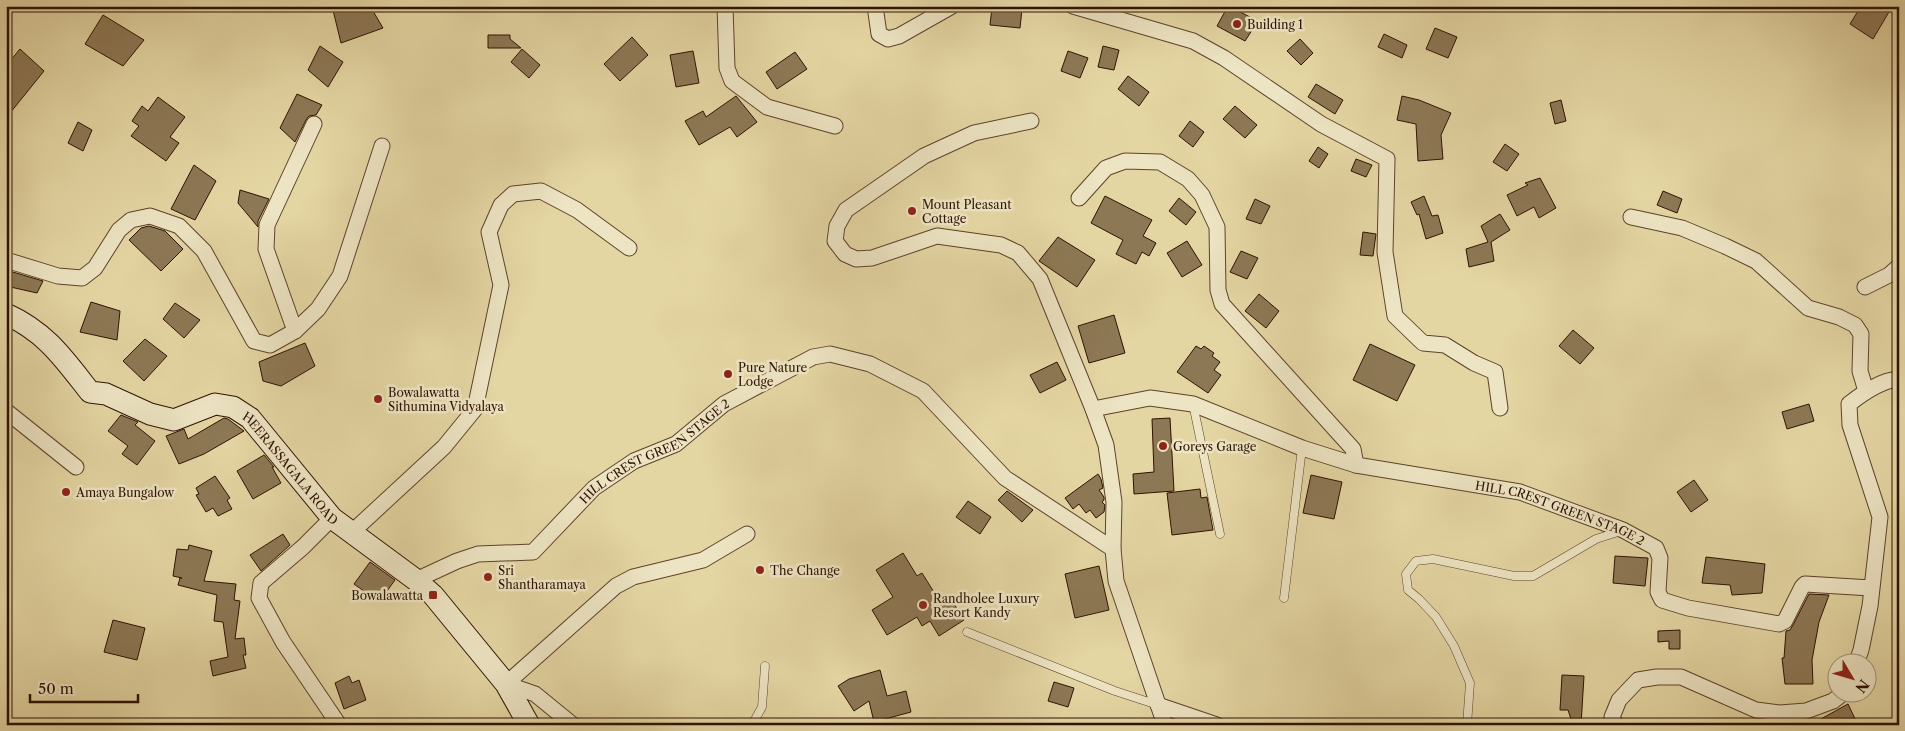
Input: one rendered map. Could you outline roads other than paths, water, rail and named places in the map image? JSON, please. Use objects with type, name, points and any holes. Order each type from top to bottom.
[{"type":"street","points":[[725,6],[727,68],[732,81],[767,107],[835,126]]},
{"type":"street","points":[[875,6],[879,34],[888,39],[899,36],[952,6]]},
{"type":"street","points":[[1074,6],[1193,41],[1224,58],[1321,124],[1387,158],[1384,252],[1395,316],[1423,343],[1446,345],[1474,363],[1495,372],[1500,408]]},
{"type":"street","points":[[1031,120],[974,132],[924,156],[846,210],[837,226],[836,241],[844,254],[856,259],[872,258],[937,236],[1001,245],[1018,253],[1040,279],[1106,445],[1114,502],[1113,549],[1116,581],[1165,725]]},
{"type":"street","points":[[295,331],[266,249],[267,225],[314,124]]},
{"type":"street","points":[[6,260],[58,276],[82,278],[95,268],[119,230],[131,220],[150,216],[179,226],[204,251],[254,341],[270,345],[295,331],[318,309],[340,276],[382,146]]},
{"type":"street","points":[[1079,198],[1106,168],[1125,161],[1160,162],[1188,179],[1202,195],[1217,227],[1218,290],[1222,304],[1353,449],[1356,465]]},
{"type":"street","points":[[351,533],[444,447],[475,409],[501,285],[489,232],[501,205],[513,194],[541,191],[577,210],[630,248]]},
{"type":"street","points":[[1631,217],[1682,228],[1725,246],[1756,261],[1808,308],[1839,317],[1855,325],[1861,334],[1860,371],[1866,391]]},
{"type":"street","points":[[1865,287],[1889,274],[1899,266]]},
{"type":"street","name":"HEERASSAGALA ROAD","points":[[6,314],[20,320],[48,340],[90,392],[106,394],[150,414],[174,420],[215,404],[233,408],[250,418],[332,518],[416,580],[433,595],[506,684],[529,725]]},
{"type":"street","name":"HILL CREST GREEN STAGE 2","points":[[416,580],[457,561],[478,554],[533,552],[594,488],[634,461],[676,444],[724,404],[813,357],[830,354],[870,364],[923,391],[1004,478],[1113,549]]},
{"type":"street","points":[[1860,654],[1870,606],[1880,517],[1850,425],[1850,404],[1866,391],[1893,379],[1899,379]]},
{"type":"street","name":"HILL CREST GREEN STAGE 2","points":[[1093,409],[1150,398],[1193,404],[1302,448],[1356,465],[1520,492],[1623,530],[1656,548],[1660,558],[1658,592],[1662,600],[1688,608],[1779,624],[1785,621],[1805,584],[1871,588]]},
{"type":"street","points":[[6,411],[76,468]]},
{"type":"street","points":[[332,518],[303,547],[261,583],[259,598],[283,642],[339,725]]},
{"type":"street","points":[[573,725],[535,694],[506,684],[616,586],[633,577],[703,560],[747,534]]},
{"type":"street","points":[[1616,725],[1612,718],[1619,700],[1638,680],[1658,677],[1681,678],[1756,710],[1780,713],[1806,712],[1828,703]]},
{"type":"street","points":[[1158,705],[1217,725]]},
{"type":"lane","points":[[1193,404],[1220,534]]},
{"type":"lane","points":[[1284,598],[1302,448]]},
{"type":"lane","points":[[1467,725],[1470,683],[1454,646],[1436,617],[1419,598],[1408,590],[1406,574],[1416,561],[1433,559],[1514,576],[1534,576],[1596,539],[1623,530]]},
{"type":"lane","points":[[967,632],[1158,705]]},
{"type":"lane","points":[[752,725],[762,706],[765,666]]},
{"type":"place","name":"Building 1","points":[[1237,24]]},
{"type":"place","name":"Mount Pleasant Cottage","points":[[912,211]]},
{"type":"place","name":"Pure Nature Lodge","points":[[728,374]]},
{"type":"place","name":"Bowalawatta Sithumina Vidyalaya","points":[[378,399]]},
{"type":"place","name":"Goreys Garage","points":[[1163,446]]},
{"type":"place","name":"Amaya Bungalow","points":[[66,492]]},
{"type":"place","name":"The Change","points":[[760,570]]},
{"type":"place","name":"Sri Shantharamaya","points":[[488,577]]},
{"type":"place","name":"Bowalawatta","points":[[433,595]]},
{"type":"place","name":"Randholee Luxury Resort Kandy","points":[[923,605]]}]
